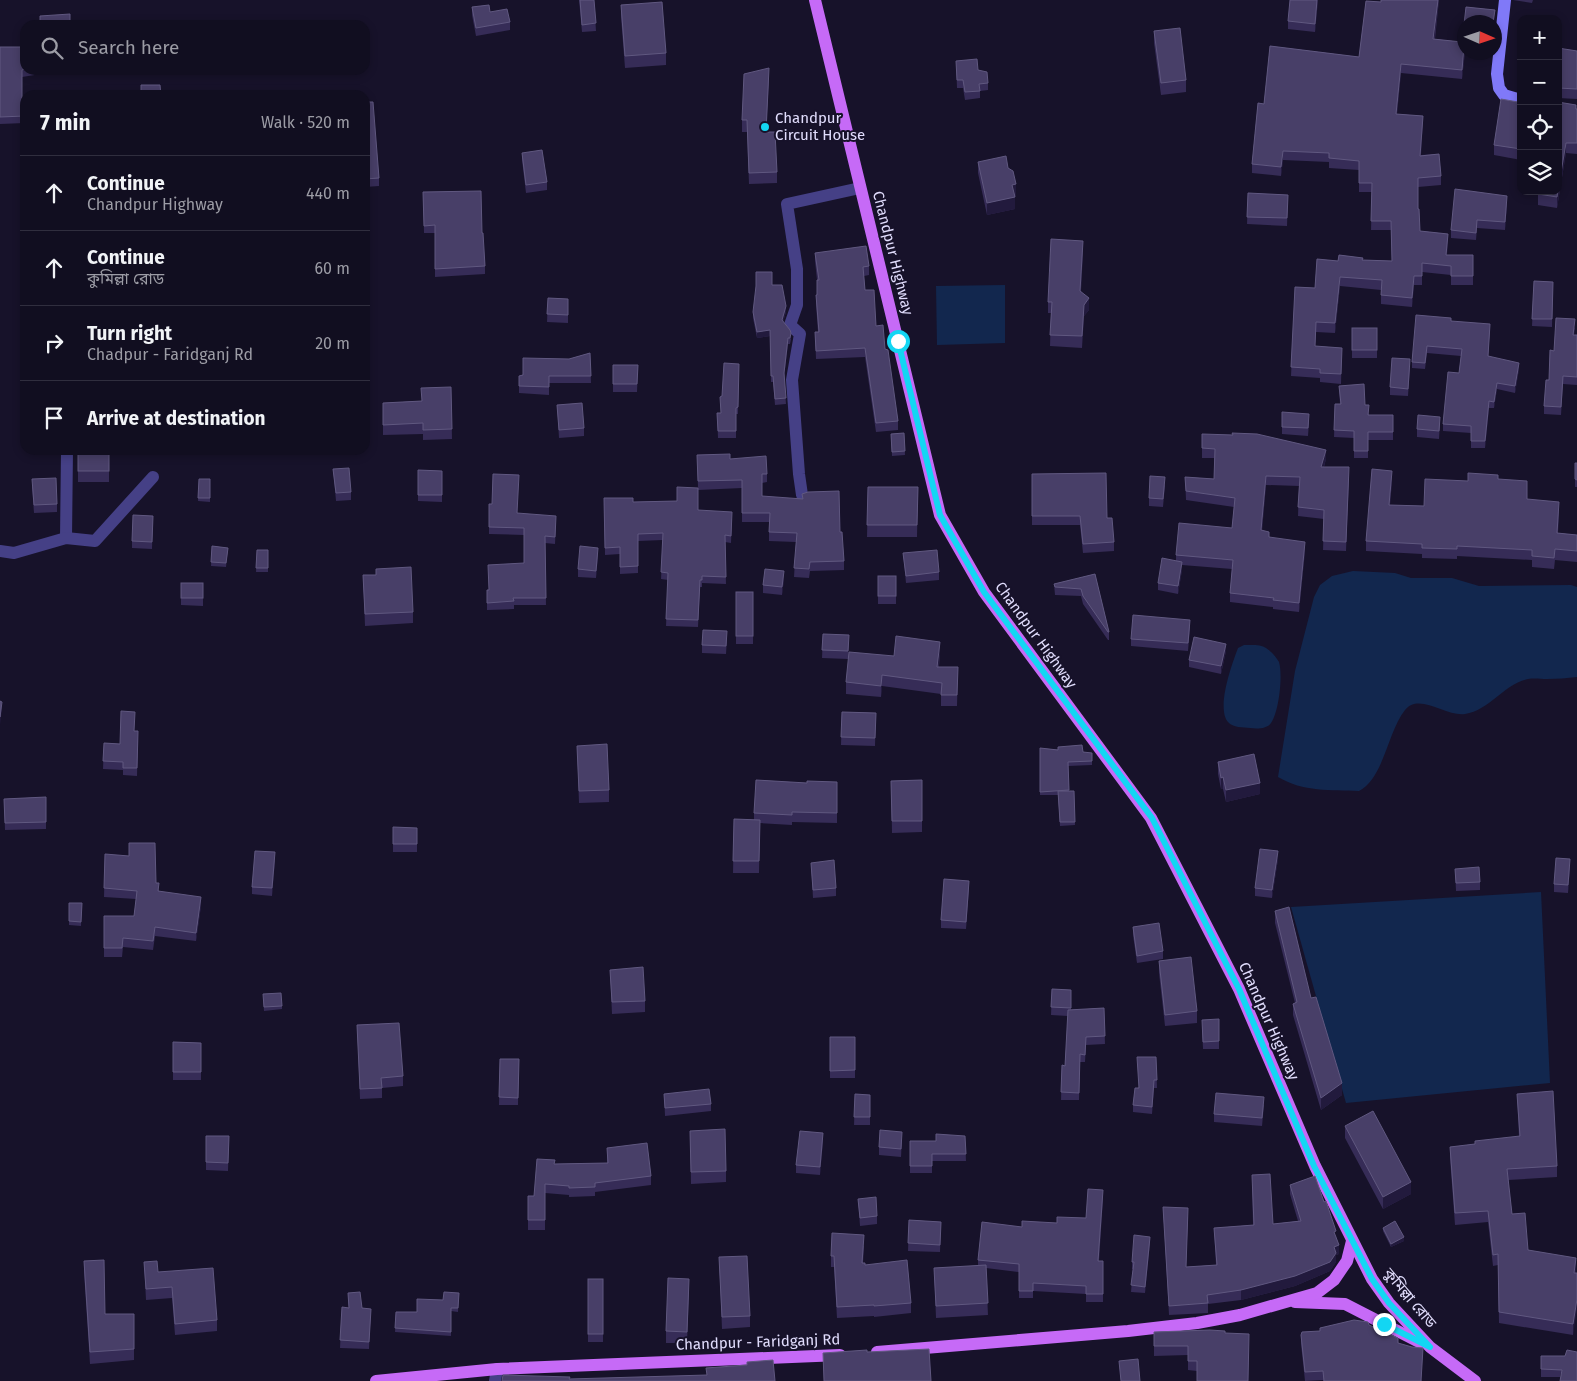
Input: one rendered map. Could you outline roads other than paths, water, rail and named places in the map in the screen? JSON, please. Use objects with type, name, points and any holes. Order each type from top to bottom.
[{"type":"main road","name":"Chandpur Highway","points":[[815,0],[940,515],[984,592],[1152,818],[1239,989],[1314,1166],[1352,1241]]},
{"type":"main road","name":"Chandpur - Faridganj Rd","points":[[376,1381],[855,1354],[1128,1331],[1197,1323],[1240,1315],[1317,1293],[1334,1280],[1347,1261],[1352,1241]]},
{"type":"main road","name":"কুমিল্লা রোড","points":[[1352,1241],[1372,1279],[1389,1303],[1430,1347]]},
{"type":"main road","points":[[1288,1302],[1345,1304],[1430,1347],[1475,1381]]},
{"type":"street","points":[[1505,0],[1497,74],[1498,84],[1504,95],[1517,99]]},
{"type":"street","points":[[802,495],[792,380],[800,334],[790,325],[797,305],[797,269],[787,204],[860,188]]},
{"type":"street","points":[[66,538],[67,455]]},
{"type":"street","points":[[0,551],[14,553],[66,538],[95,541],[153,477]]},
{"type":"water","points":[[1005,285],[1005,343],[937,345],[936,286]]},
{"type":"water","points":[[1353,571],[1395,573],[1411,578],[1452,578],[1479,586],[1571,585],[1577,587],[1577,677],[1530,679],[1519,682],[1482,708],[1465,714],[1450,712],[1425,704],[1411,705],[1405,710],[1399,720],[1374,776],[1359,791],[1307,788],[1288,782],[1278,777],[1295,671],[1314,597],[1320,585],[1332,576]]},
{"type":"water","points":[[1244,645],[1264,647],[1272,652],[1279,662],[1281,675],[1280,693],[1276,711],[1271,723],[1264,727],[1235,726],[1228,722],[1225,715],[1224,697],[1226,686],[1238,648]]},
{"type":"water","points":[[1541,892],[1550,1083],[1346,1103],[1291,907]]},
{"type":"place","name":"Chandpur Circuit House","points":[[765,127]]}]
